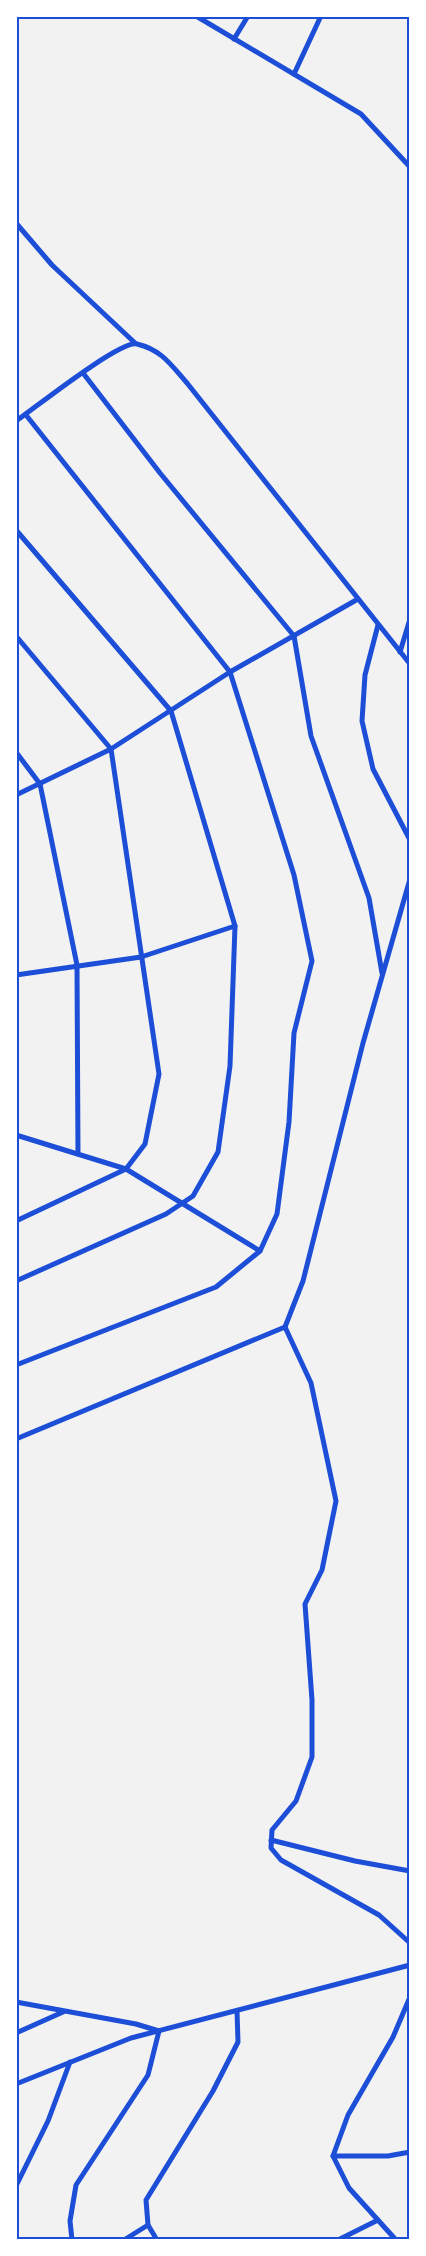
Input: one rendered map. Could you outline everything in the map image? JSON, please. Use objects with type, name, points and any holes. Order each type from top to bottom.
[{"type":"street","points":[[196,16],[361,114],[410,167]]},
{"type":"street","points":[[234,38],[248,16]]},
{"type":"street","points":[[294,74],[320,18],[319,16]]},
{"type":"street","points":[[16,223],[52,265],[135,343],[159,352],[188,383],[410,664]]},
{"type":"street","points":[[16,421],[112,352],[135,343]]},
{"type":"street","points":[[83,373],[160,473],[294,636],[311,736],[369,898],[383,976]]},
{"type":"street","points":[[16,1364],[216,1287],[260,1251],[277,1214],[289,1122],[294,1033],[312,961],[294,875],[230,672],[26,415]]},
{"type":"street","points":[[16,530],[171,711],[235,926],[230,1066],[218,1152],[193,1196],[166,1214],[16,1281]]},
{"type":"street","points":[[16,795],[111,749],[230,672],[358,599]]},
{"type":"street","points":[[400,652],[410,619]]},
{"type":"street","points":[[378,625],[365,675],[362,721],[373,769],[410,840]]},
{"type":"street","points":[[16,636],[111,749],[159,1074],[145,1144],[126,1169],[16,1221]]},
{"type":"street","points":[[16,752],[40,784],[78,965],[78,1154]]},
{"type":"street","points":[[16,1439],[285,1327],[303,1281],[363,1043],[410,880]]},
{"type":"street","points":[[16,975],[141,957],[235,926]]},
{"type":"street","points":[[16,1136],[126,1169],[260,1251]]},
{"type":"street","points":[[285,1327],[311,1383],[336,1501],[322,1570],[305,1604],[312,1700],[312,1756],[296,1801],[272,1830],[271,1848],[281,1860],[379,1915],[410,1943]]},
{"type":"street","points":[[271,1840],[355,1861],[410,1871]]},
{"type":"street","points":[[16,2084],[131,2038],[410,1965]]},
{"type":"street","points":[[396,2240],[349,2188],[333,2156],[348,2114],[393,2037],[410,1997]]},
{"type":"street","points":[[16,2002],[136,2024],[159,2031]]},
{"type":"street","points":[[16,2034],[64,2011]]},
{"type":"street","points":[[157,2240],[148,2225],[146,2200],[213,2091],[238,2042],[237,2011]]},
{"type":"street","points":[[72,2240],[70,2222],[76,2185],[148,2075],[159,2031]]},
{"type":"street","points":[[16,2186],[48,2121],[70,2062]]},
{"type":"street","points":[[333,2156],[388,2156],[410,2152]]},
{"type":"street","points":[[338,2240],[378,2220]]},
{"type":"street","points":[[124,2240],[148,2225]]}]
